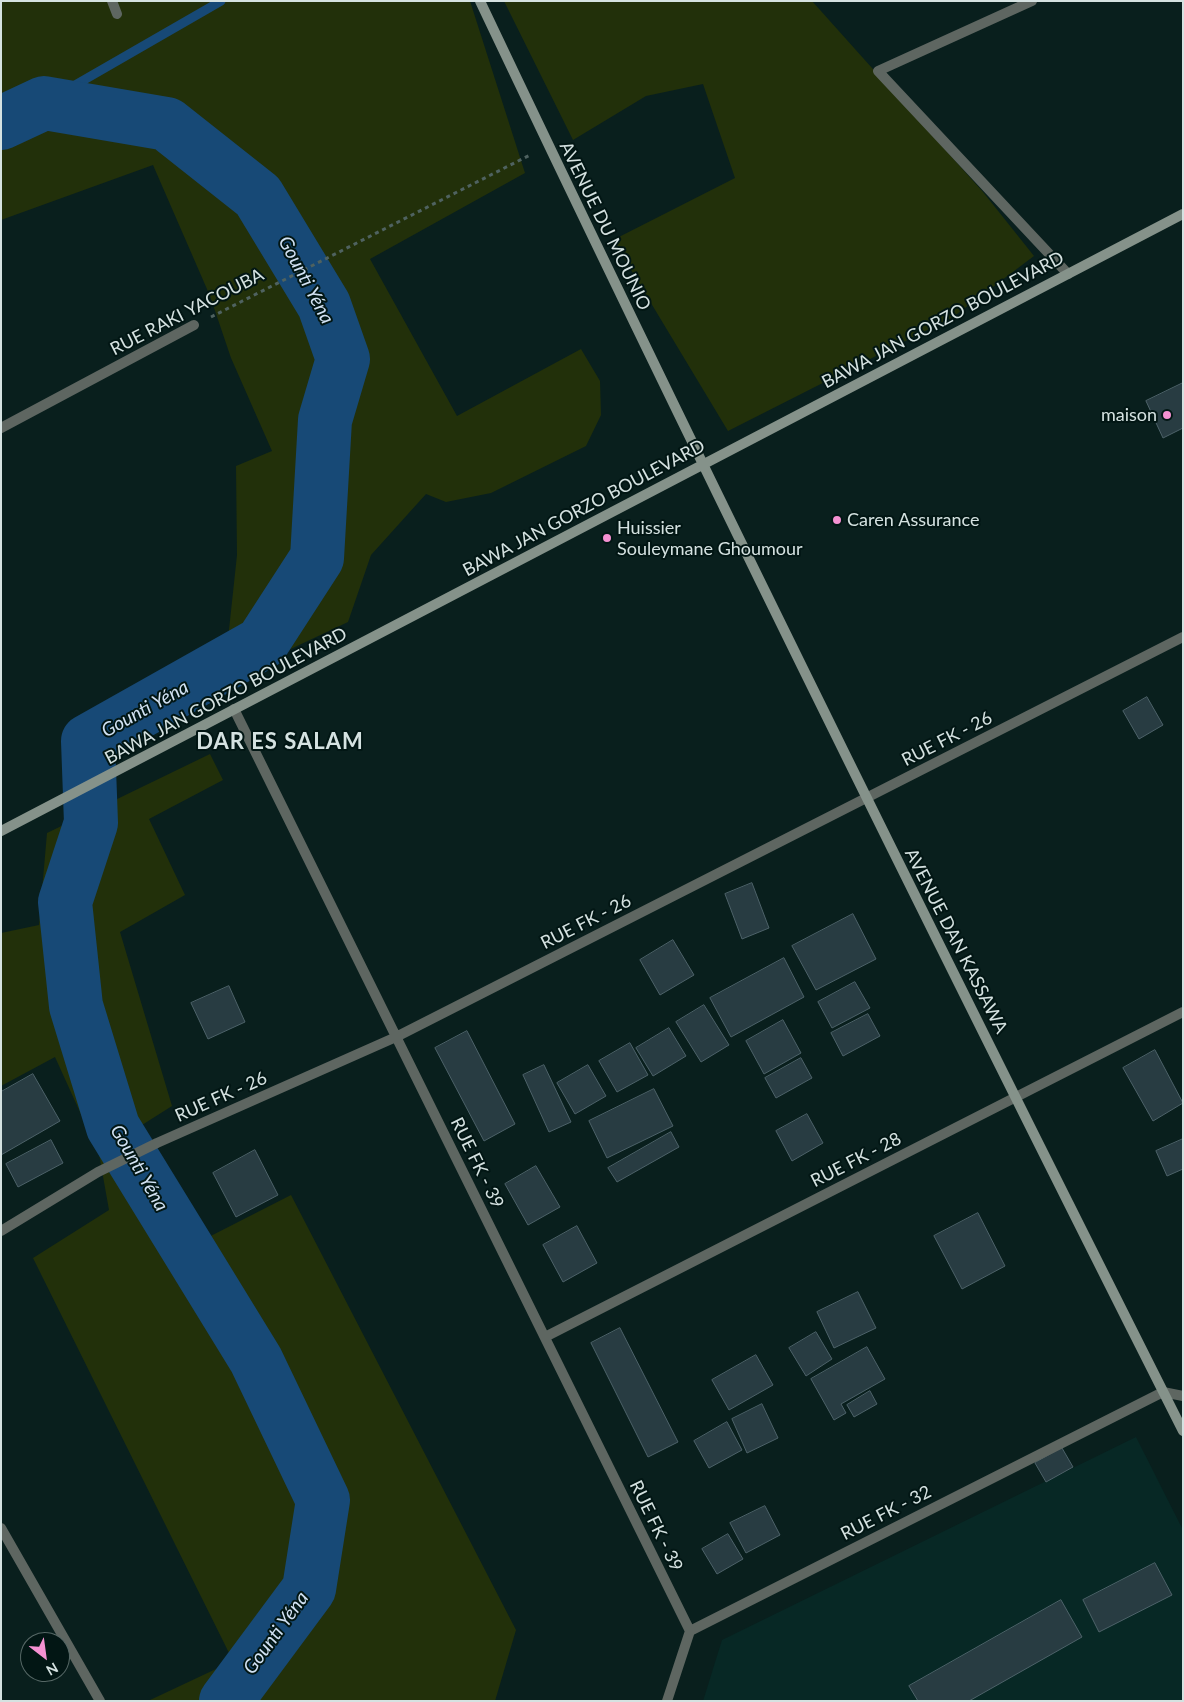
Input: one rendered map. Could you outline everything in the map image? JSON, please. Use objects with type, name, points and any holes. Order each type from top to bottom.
[{"type":"street","points":[[112,1],[117,14]]},
{"type":"street","name":"AVENUE DU MOUNIO","points":[[480,1],[702,464]]},
{"type":"street","points":[[1032,1],[878,71],[1068,274]]},
{"type":"street","name":"BAWA JAN GORZO BOULEVARD","points":[[1,831],[1183,214]]},
{"type":"street","name":"RUE RAKI YACOUBA","points":[[1,428],[194,325]]},
{"type":"street","name":"AVENUE DAN KASSAWA","points":[[702,464],[866,798],[1183,1431]]},
{"type":"street","name":"RUE FK - 26","points":[[1,1231],[98,1172],[158,1143],[396,1037],[1183,637]]},
{"type":"street","name":"RUE FK - 39","points":[[234,709],[690,1631]]},
{"type":"street","name":"RUE FK - 28","points":[[545,1337],[1183,1012]]},
{"type":"street","points":[[1163,1392],[1183,1396]]},
{"type":"street","name":"RUE FK - 32","points":[[690,1631],[1163,1392]]},
{"type":"street","points":[[1,1528],[100,1701]]},
{"type":"street","points":[[667,1701],[690,1631]]},
{"type":"path","name":"RUE RAKI YACOUBA","points":[[194,325],[549,146]]},
{"type":"shaded area","points":[[1136,1437],[1183,1530],[1183,1701],[703,1701],[722,1640]]},
{"type":"green space","points":[[1,1],[470,1],[525,173],[370,259],[457,416],[581,349],[600,381],[601,415],[586,446],[491,493],[446,502],[426,494],[371,555],[348,622],[193,695],[73,761],[69,742],[228,639],[237,555],[236,466],[272,451],[231,358],[210,296],[153,165],[1,220]]},
{"type":"green space","points":[[504,1],[812,1],[983,192],[1034,256],[953,317],[728,431],[613,240],[735,178],[703,84],[646,96],[573,140]]},
{"type":"green space","points":[[210,754],[223,780],[149,819],[185,895],[120,932],[172,1106],[142,1125],[159,1171],[195,1244],[291,1195],[516,1630],[495,1701],[148,1701],[233,1661],[33,1258],[109,1210],[99,1154],[55,1057],[1,1086],[1,933],[39,925],[47,833]]},
{"type":"building","name":"maison","points":[[1183,383],[1183,428],[1163,438],[1146,401]]},
{"type":"building","points":[[1147,697],[1163,725],[1139,739],[1123,711]]},
{"type":"building","points":[[752,883],[769,928],[742,939],[725,894]]},
{"type":"building","points":[[853,914],[876,959],[816,990],[792,946]]},
{"type":"building","points":[[673,940],[694,975],[660,995],[640,960]]},
{"type":"building","points":[[784,958],[804,997],[731,1037],[710,998]]},
{"type":"building","points":[[855,982],[870,1008],[832,1028],[818,1002]]},
{"type":"building","points":[[229,986],[245,1022],[208,1039],[191,1003]]},
{"type":"building","points":[[704,1005],[729,1045],[701,1062],[676,1022]]},
{"type":"building","points":[[868,1014],[880,1036],[843,1056],[831,1033]]},
{"type":"building","points":[[783,1020],[801,1053],[764,1074],[746,1041]]},
{"type":"building","points":[[669,1028],[686,1056],[653,1076],[636,1048]]},
{"type":"building","points":[[467,1031],[515,1124],[484,1141],[435,1048]]},
{"type":"building","points":[[630,1043],[648,1075],[617,1092],[599,1061]]},
{"type":"building","points":[[1155,1050],[1183,1103],[1153,1121],[1123,1068]]},
{"type":"building","points":[[801,1058],[812,1078],[776,1098],[765,1078]]},
{"type":"building","points":[[544,1065],[571,1122],[549,1132],[523,1075]]},
{"type":"building","points":[[588,1065],[606,1096],[575,1114],[557,1083]]},
{"type":"building","points":[[33,1074],[60,1121],[1,1155],[1,1092]]},
{"type":"building","points":[[654,1089],[673,1126],[607,1158],[589,1121]]},
{"type":"building","points":[[807,1114],[823,1143],[792,1161],[776,1131]]},
{"type":"building","points":[[671,1132],[679,1147],[617,1182],[608,1168]]},
{"type":"building","points":[[1183,1139],[1183,1169],[1167,1176],[1156,1151]]},
{"type":"building","points":[[51,1140],[63,1163],[18,1187],[6,1164]]},
{"type":"building","points":[[255,1150],[278,1195],[236,1217],[213,1173]]},
{"type":"building","points":[[536,1166],[560,1207],[528,1225],[505,1184]]},
{"type":"building","points":[[978,1213],[1005,1266],[962,1289],[934,1236]]},
{"type":"building","points":[[577,1226],[597,1263],[563,1282],[543,1245]]},
{"type":"building","points":[[858,1292],[876,1328],[834,1348],[817,1312]]},
{"type":"building","points":[[620,1328],[678,1442],[648,1457],[591,1343]]},
{"type":"building","points":[[816,1332],[832,1359],[806,1376],[789,1348]]},
{"type":"building","points":[[867,1347],[885,1379],[841,1404],[846,1413],[834,1420],[811,1379]]},
{"type":"building","points":[[756,1355],[773,1385],[729,1410],[712,1380]]},
{"type":"building","points":[[870,1391],[877,1404],[854,1417],[847,1405]]},
{"type":"building","points":[[762,1404],[778,1438],[747,1453],[732,1419]]},
{"type":"building","points":[[727,1422],[742,1450],[709,1468],[694,1441]]},
{"type":"building","points":[[1062,1448],[1073,1467],[1046,1482],[1035,1463]]},
{"type":"building","points":[[765,1506],[780,1535],[746,1553],[730,1523]]},
{"type":"building","points":[[728,1534],[743,1559],[717,1574],[702,1549]]},
{"type":"building","points":[[1155,1563],[1172,1595],[1099,1632],[1083,1600]]},
{"type":"building","points":[[1061,1600],[1082,1637],[969,1701],[918,1701],[909,1686]]},
{"type":"waterway","points":[[44,103],[221,1]]},
{"type":"waterway","name":"Gounti Yéna","points":[[1,123],[44,103],[167,124],[258,196],[324,305],[343,359],[325,420],[317,558],[262,643],[88,741],[91,823],[65,902],[76,1006],[113,1127],[256,1360],[323,1500],[309,1589],[226,1701]]},
{"type":"place","name":"maison","points":[[1167,415]]},
{"type":"place","name":"Caren Assurance","points":[[837,520]]},
{"type":"place","name":"Huissier Souleymane Ghoumour","points":[[607,538]]},
{"type":"district","name":"DAR ES SALAM","points":[[280,742]]}]
